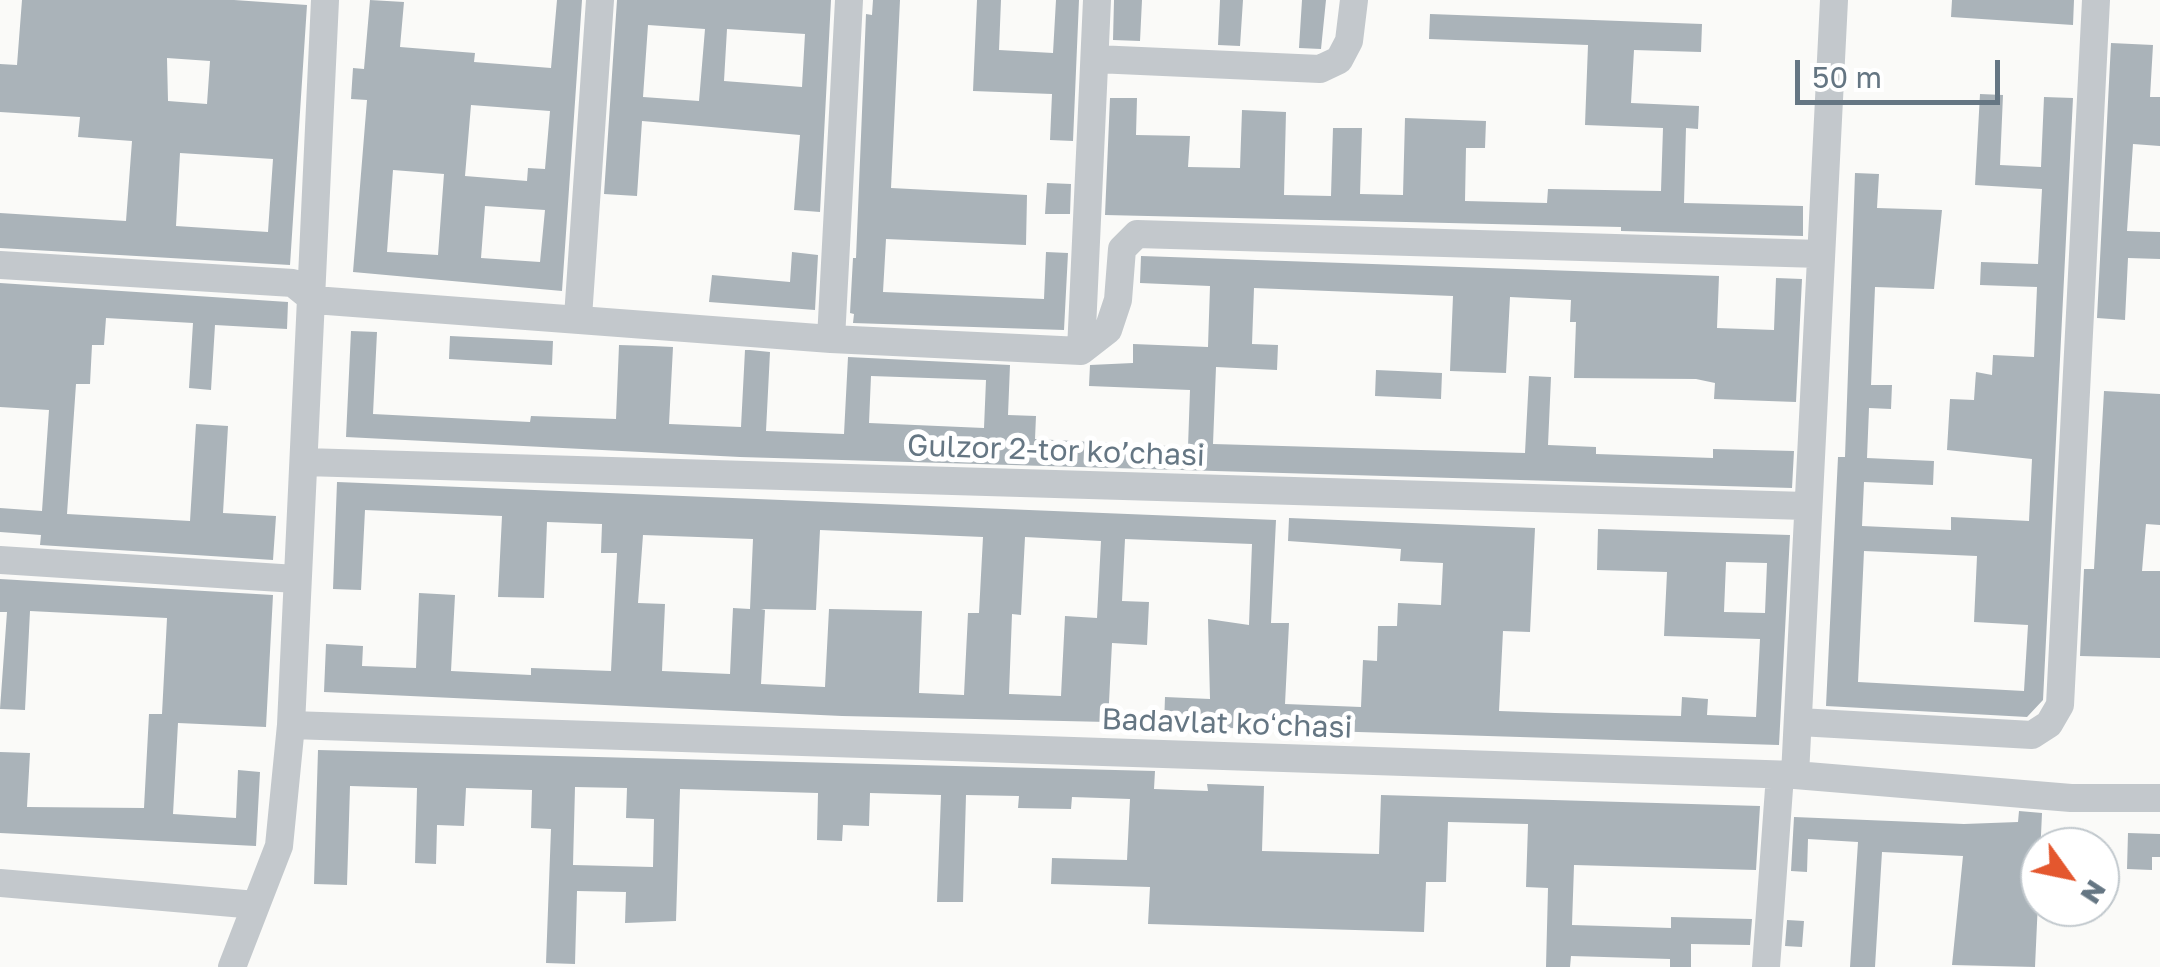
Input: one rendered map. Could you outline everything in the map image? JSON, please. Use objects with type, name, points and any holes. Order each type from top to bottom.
[{"type":"street","points":[[232,967],[278,846],[291,725],[314,300],[325,0]]},
{"type":"street","points":[[578,318],[600,0]]},
{"type":"street","points":[[831,339],[849,0]]},
{"type":"street","points":[[1081,350],[1098,0]]},
{"type":"street","points":[[1096,59],[1320,69],[1338,60],[1350,41],[1354,0]]},
{"type":"street","points":[[1766,967],[1787,775],[1799,722],[1806,506],[1834,0]]},
{"type":"street","points":[[1799,722],[2032,735],[2049,724],[2060,705],[2096,0]]},
{"type":"street","points":[[0,266],[293,283],[314,300],[831,339],[1081,350],[1108,330],[1118,300],[1122,249],[1136,234],[1820,254]]},
{"type":"street","name":"Gulzor 2-tor koʼchasi","points":[[304,462],[1806,506]]},
{"type":"street","points":[[0,560],[296,580]]},
{"type":"street","name":"Badavlat koʻchasi","points":[[291,725],[1787,775],[2071,798],[2160,798]]},
{"type":"street","points":[[0,882],[256,904]]},
{"type":"building","points":[[22,0],[234,0],[307,5],[290,265],[0,248],[0,213],[126,221],[132,141],[78,137],[80,117],[0,112],[0,64],[17,65]],"holes":[[[167,58],[210,61],[207,104],[168,101]],[[180,153],[273,159],[268,232],[176,226]]]},
{"type":"building","points":[[370,0],[404,2],[400,47],[475,53],[474,62],[551,68],[557,0],[582,0],[562,291],[353,272],[367,100],[351,99],[353,68],[364,69]],"holes":[[[471,105],[550,111],[545,169],[528,168],[527,181],[465,176]],[[393,170],[444,174],[438,255],[387,252]],[[485,206],[545,210],[540,262],[481,258]]]},
{"type":"building","points":[[617,0],[831,0],[820,212],[794,210],[800,135],[642,121],[637,196],[604,194]],"holes":[[[648,25],[705,29],[699,101],[643,97]],[[727,29],[805,34],[802,87],[724,81]]]},
{"type":"building","points":[[873,0],[900,0],[891,188],[1027,195],[1026,245],[886,239],[883,292],[1044,299],[1046,252],[1068,253],[1064,330],[853,323],[854,314],[850,313],[856,258],[866,14],[872,15]]},
{"type":"building","points":[[977,0],[1001,0],[999,50],[1053,53],[1056,0],[1079,0],[1073,141],[1050,140],[1052,94],[973,91]]},
{"type":"building","points":[[1114,0],[1142,0],[1140,41],[1113,40]]},
{"type":"building","points":[[1220,0],[1243,0],[1240,46],[1218,45]]},
{"type":"building","points":[[1302,0],[1326,0],[1321,49],[1299,48]]},
{"type":"building","points":[[1952,0],[2074,0],[2073,25],[1951,17]]},
{"type":"building","points":[[1430,14],[1702,24],[1701,52],[1634,50],[1631,103],[1699,106],[1698,129],[1686,128],[1684,203],[1803,206],[1803,236],[1621,231],[1621,227],[1105,215],[1110,98],[1137,98],[1136,135],[1190,136],[1188,167],[1240,168],[1242,110],[1286,112],[1284,195],[1331,196],[1333,128],[1362,128],[1360,194],[1403,195],[1405,118],[1486,121],[1485,148],[1466,148],[1465,201],[1547,203],[1548,189],[1661,191],[1663,128],[1585,125],[1588,45],[1429,39]]},
{"type":"building","points":[[2111,43],[2153,45],[2150,97],[2160,97],[2160,146],[2133,144],[2127,231],[2160,232],[2160,259],[2128,258],[2125,320],[2097,318]]},
{"type":"building","points":[[1980,94],[2003,95],[2000,165],[2041,167],[2044,97],[2073,98],[2043,700],[2027,717],[1826,706],[1838,457],[1845,457],[1855,173],[1879,174],[1877,208],[1942,210],[1934,289],[1875,287],[1871,385],[1892,385],[1891,409],[1869,408],[1867,458],[1934,461],[1933,485],[1864,482],[1862,526],[1951,530],[1951,517],[2029,521],[2032,459],[1947,450],[1950,399],[1974,400],[1976,372],[1992,375],[1993,355],[2034,357],[2037,287],[1980,285],[1981,262],[2038,264],[2042,189],[1975,185]],"holes":[[[1864,551],[1977,556],[1974,622],[2028,625],[2024,691],[1858,682]]]},
{"type":"building","points":[[1047,183],[1071,184],[1070,214],[1045,214]]},
{"type":"building","points":[[792,252],[818,255],[815,310],[709,302],[712,275],[790,282]]},
{"type":"building","points":[[1141,256],[1719,276],[1717,328],[1774,330],[1776,278],[1802,279],[1796,402],[1714,399],[1715,383],[1696,379],[1574,378],[1576,322],[1570,322],[1571,300],[1510,297],[1506,373],[1450,371],[1453,296],[1254,288],[1252,344],[1278,345],[1277,370],[1216,367],[1213,444],[1525,453],[1529,376],[1551,377],[1548,445],[1596,447],[1596,454],[1713,458],[1713,449],[1794,451],[1792,488],[740,457],[346,437],[351,331],[377,332],[373,414],[530,422],[531,416],[616,419],[619,345],[652,346],[673,347],[669,424],[741,427],[745,350],[750,350],[770,352],[766,431],[844,434],[848,357],[1010,365],[1008,415],[1036,416],[1035,439],[1188,447],[1190,390],[1089,386],[1090,365],[1133,363],[1133,344],[1208,347],[1210,286],[1140,283]],"holes":[[[871,376],[986,380],[984,428],[869,423]]]},
{"type":"building","points":[[0,283],[288,302],[287,329],[215,325],[211,390],[189,388],[193,323],[106,318],[104,345],[92,345],[90,384],[76,384],[67,514],[190,521],[196,424],[228,426],[223,513],[276,516],[273,560],[40,545],[41,535],[0,532],[0,508],[42,511],[49,410],[0,407]]},
{"type":"building","points":[[450,336],[553,341],[552,365],[449,359]]},
{"type":"building","points":[[1376,370],[1442,373],[1441,399],[1375,396]]},
{"type":"building","points":[[2104,391],[2160,394],[2160,525],[2146,524],[2142,571],[2160,571],[2160,658],[2080,656],[2084,569],[2094,569]]},
{"type":"building","points":[[337,482],[1276,520],[1271,623],[1289,623],[1285,704],[1361,707],[1363,660],[1377,661],[1378,626],[1397,626],[1398,603],[1441,605],[1443,563],[1400,561],[1401,549],[1288,541],[1289,518],[1535,528],[1530,632],[1503,631],[1499,711],[1681,716],[1682,697],[1708,699],[1707,715],[1756,717],[1760,639],[1664,636],[1667,572],[1597,570],[1598,529],[1790,535],[1779,745],[1164,726],[1165,697],[1210,699],[1208,619],[1249,625],[1252,544],[1125,539],[1122,601],[1149,602],[1147,645],[1112,643],[1108,722],[842,716],[324,692],[326,644],[363,646],[362,666],[416,668],[419,593],[455,595],[451,671],[531,675],[531,668],[611,671],[617,553],[601,553],[602,524],[547,522],[544,598],[498,597],[502,516],[365,510],[361,590],[333,589]],"holes":[[[820,530],[983,537],[979,613],[968,613],[964,695],[919,693],[922,611],[829,609],[825,687],[761,684],[765,610],[761,609],[816,610]],[[643,535],[753,539],[750,609],[733,608],[730,674],[662,671],[665,604],[638,603]],[[1025,537],[1101,541],[1097,618],[1065,616],[1061,696],[1009,694],[1012,614],[1021,615]],[[1726,562],[1767,563],[1765,613],[1724,612]]]},
{"type":"building","points":[[0,579],[273,595],[266,727],[178,723],[173,814],[236,818],[238,770],[260,772],[256,846],[0,833],[0,752],[30,753],[27,807],[144,808],[149,714],[162,714],[167,618],[30,611],[25,710],[0,709],[7,612],[0,612]]},
{"type":"building","points":[[318,750],[1155,771],[1154,789],[1208,791],[1207,784],[1264,786],[1262,851],[1379,854],[1381,795],[1760,806],[1756,870],[1574,865],[1572,925],[1671,928],[1671,917],[1752,919],[1750,945],[1691,944],[1691,967],[1670,967],[1670,959],[1571,956],[1570,967],[1546,967],[1548,888],[1526,887],[1528,824],[1448,822],[1446,882],[1426,882],[1424,932],[1148,924],[1150,887],[1051,884],[1052,858],[1127,860],[1130,799],[1072,797],[1071,809],[1018,808],[1019,796],[966,795],[963,902],[937,902],[941,795],[870,793],[869,826],[843,825],[842,841],[817,840],[818,793],[680,789],[676,921],[625,923],[626,892],[577,891],[575,964],[546,963],[551,829],[531,828],[532,790],[466,788],[464,826],[437,825],[436,864],[415,863],[417,788],[350,786],[347,885],[314,884]],"holes":[[[575,787],[627,788],[626,818],[654,819],[653,867],[573,865]]]},
{"type":"building","points":[[2019,811],[2042,813],[2041,827],[2020,827],[2020,927],[2037,927],[2035,967],[1952,965],[1963,856],[1882,852],[1875,967],[1850,967],[1858,842],[1808,839],[1807,872],[1791,871],[1794,817],[1964,824],[2018,822]]},
{"type":"building","points":[[2128,833],[2160,834],[2160,857],[2152,857],[2152,870],[2127,869]]},
{"type":"building","points":[[1787,920],[1804,921],[1802,947],[1785,946]]}]
